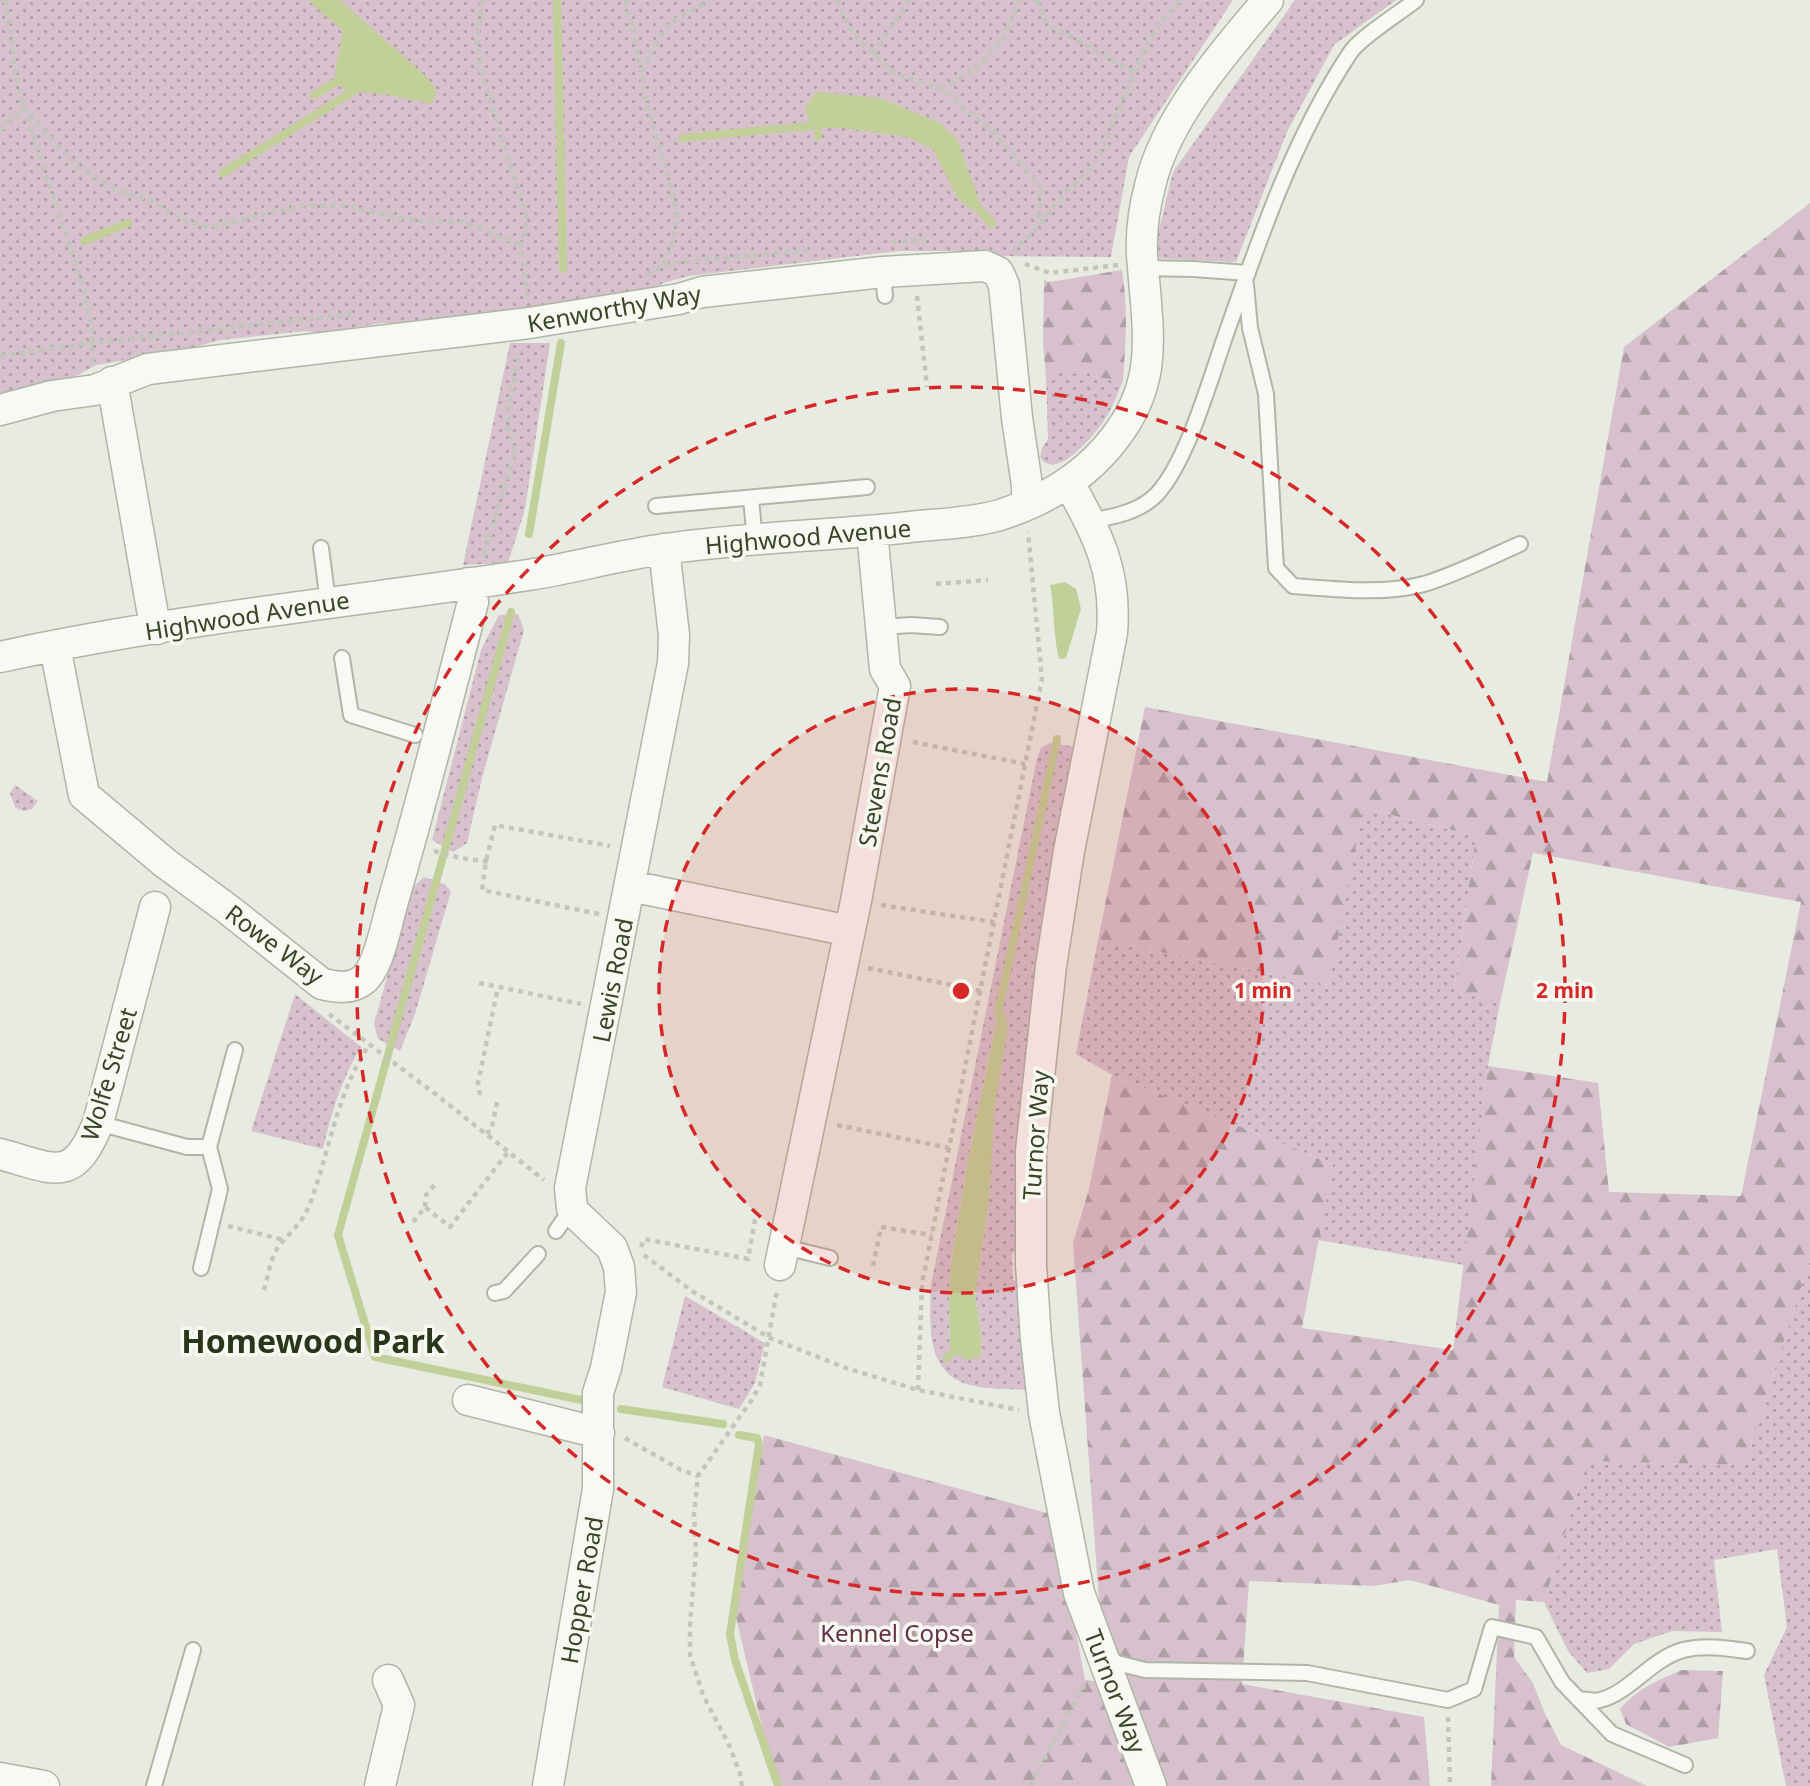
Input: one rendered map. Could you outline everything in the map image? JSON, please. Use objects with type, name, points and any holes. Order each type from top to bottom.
[{"type":"street","name":"Highwood Avenue","points":[[1,652],[55,647],[157,629],[332,607],[664,549],[872,531],[989,517],[1027,505],[1069,483],[1096,460],[1134,410],[1143,390],[1147,370],[1149,332],[1142,265],[1146,205],[1155,165],[1183,113],[1209,74],[1268,0]]},
{"type":"street","name":"Kenworthy Way","points":[[0,410],[104,386],[148,369],[535,311],[679,299],[702,292],[884,284],[915,271],[1003,265]]},
{"type":"street","points":[[1003,265],[1027,505]]},
{"type":"street","points":[[104,386],[157,629]]},
{"type":"street","name":"Turnor Way","points":[[1069,483],[1102,546],[1114,612],[1060,903],[1032,1139],[1031,1265],[1044,1413],[1079,1593],[1151,1786]]},
{"type":"street","name":"Stevens Road","points":[[782,1256],[844,962],[895,686],[885,669],[872,531]]},
{"type":"street","name":"Lewis Road","points":[[566,1209],[675,652],[664,549]]},
{"type":"street","name":"Rowe Way","points":[[55,647],[84,795],[165,863],[322,984],[337,988],[352,986],[365,979],[376,958],[410,844],[473,602],[472,582]]},
{"type":"street","points":[[630,886],[849,931]]},
{"type":"street","name":"Wolfe Street","points":[[0,1154],[64,1168],[77,1162],[89,1145],[98,1123],[155,907]]},
{"type":"street","name":"Hopper Road","points":[[548,1786],[598,1489],[598,1393],[606,1368],[621,1292],[619,1267],[612,1248],[566,1209]]},
{"type":"street","points":[[468,1400],[599,1433]]},
{"type":"street","points":[[380,1786],[399,1704],[388,1680]]},
{"type":"street","points":[[0,1778],[44,1786]]},
{"type":"lane","points":[[1089,521],[1121,515],[1143,505],[1171,475],[1192,427],[1302,136],[1351,50],[1416,0]]},
{"type":"lane","points":[[1142,265],[1193,268],[1247,276]]},
{"type":"lane","points":[[1247,276],[1250,328],[1266,394],[1276,568],[1293,586],[1386,589],[1422,584],[1463,570],[1520,544]]},
{"type":"lane","points":[[656,506],[867,487]]},
{"type":"lane","points":[[751,499],[755,540]]},
{"type":"lane","points":[[320,548],[332,607]]},
{"type":"lane","points":[[882,627],[940,627]]},
{"type":"lane","points":[[342,658],[351,715],[415,735]]},
{"type":"lane","points":[[201,1268],[220,1189],[209,1147],[235,1050]]},
{"type":"lane","points":[[98,1123],[187,1147],[209,1147]]},
{"type":"lane","points":[[495,1293],[504,1291],[538,1254]]},
{"type":"lane","points":[[782,1256],[830,1258]]},
{"type":"lane","points":[[1102,1652],[1117,1663],[1145,1670],[1307,1673],[1448,1700],[1474,1689],[1492,1627],[1536,1637],[1562,1682],[1612,1734],[1685,1765]]},
{"type":"lane","points":[[1578,1699],[1599,1701],[1660,1660],[1681,1651],[1705,1646],[1747,1651]]},
{"type":"lane","points":[[154,1786],[193,1650]]},
{"type":"path","points":[[5,0],[12,31],[14,65],[24,108],[77,268],[92,328],[91,343],[104,386]]},
{"type":"path","points":[[472,582],[515,452],[508,428],[509,407],[522,342],[535,311],[527,300],[521,245],[527,219],[481,71],[477,41],[482,0]]},
{"type":"path","points":[[626,0],[646,102],[670,182],[677,218],[673,243],[663,264],[645,277]]},
{"type":"path","points":[[641,71],[661,35],[672,22],[709,0]]},
{"type":"path","points":[[837,0],[853,34],[894,73],[941,89],[993,132],[1040,186],[1039,226]]},
{"type":"path","points":[[874,54],[909,0]]},
{"type":"path","points":[[941,89],[975,70],[1005,37],[1019,0]]},
{"type":"path","points":[[1037,0],[1047,24],[1134,72]]},
{"type":"path","points":[[1142,265],[1050,274],[1003,265],[1063,195],[1092,166],[1104,148],[1145,47],[1180,0]]},
{"type":"path","points":[[0,130],[24,108]]},
{"type":"path","points":[[24,108],[78,167],[122,192],[148,199],[183,220],[210,227],[302,206],[341,205],[415,221],[463,222],[521,245]]},
{"type":"path","points":[[887,242],[936,241]]},
{"type":"path","points":[[663,264],[819,249]]},
{"type":"path","points":[[915,271],[928,387]]},
{"type":"path","points":[[0,356],[91,343],[361,314]]},
{"type":"path","points":[[918,1390],[922,1284],[1042,678],[1027,505]]},
{"type":"path","points":[[936,584],[988,580]]},
{"type":"path","points":[[926,745],[1025,764]]},
{"type":"path","points":[[624,920],[482,890],[495,825],[636,850]]},
{"type":"path","points":[[427,849],[488,862]]},
{"type":"path","points":[[856,901],[994,922]]},
{"type":"path","points":[[844,962],[981,990]]},
{"type":"path","points":[[479,983],[582,1004]]},
{"type":"path","points":[[480,1095],[478,1083],[498,987]]},
{"type":"path","points":[[264,1290],[276,1251],[301,1223],[309,1207],[329,1149],[346,1086],[356,1064],[370,1044]]},
{"type":"path","points":[[378,1050],[551,1186],[566,1209]]},
{"type":"path","points":[[485,1133],[491,1131],[498,1098]]},
{"type":"path","points":[[855,1128],[949,1148]]},
{"type":"path","points":[[425,1207],[450,1227],[508,1152]]},
{"type":"path","points":[[413,1222],[425,1207],[426,1195],[437,1182]]},
{"type":"path","points":[[756,1214],[748,1259],[644,1239],[639,1251],[692,1291],[770,1338],[846,1368],[918,1390],[987,1405],[1044,1413]]},
{"type":"path","points":[[212,1222],[285,1240]]},
{"type":"path","points":[[873,1266],[881,1227],[932,1235]]},
{"type":"path","points":[[742,1786],[729,1745],[703,1695],[690,1655],[696,1563],[694,1514],[698,1476],[756,1394],[770,1338],[782,1256]]},
{"type":"path","points":[[599,1433],[619,1435],[681,1470],[698,1476]]},
{"type":"path","points":[[1030,1786],[1102,1652]]},
{"type":"path","points":[[1448,1700],[1450,1786]]},
{"type":"green space","points":[[0,0],[1233,0],[1129,157],[1111,257],[991,256],[961,251],[899,251],[689,276],[663,283],[648,293],[413,324],[382,323],[358,327],[343,335],[305,331],[221,340],[179,351],[96,365],[78,375],[0,401]]},
{"type":"green space","points":[[1295,0],[1396,0],[1334,45],[1287,132],[1236,262],[1152,258],[1173,172]]},
{"type":"green space","name":"Kennel Copse","points":[[1810,203],[1810,1260],[1744,1465],[1587,1461],[1544,1602],[1516,1600],[1514,1657],[1533,1683],[1561,1745],[1647,1786],[1491,1786],[1499,1605],[1410,1580],[1373,1586],[1249,1581],[1242,1684],[1424,1717],[1430,1786],[776,1786],[735,1613],[764,1435],[1054,1515],[1085,1680],[1105,1682],[1073,1243],[1089,1189],[1112,1075],[1333,1164],[1302,1328],[1453,1350],[1488,1066],[1598,1083],[1609,1192],[1741,1196],[1801,902],[1533,853],[1500,1003],[1454,991],[1476,836],[1363,808],[1329,985],[1098,940],[1145,707],[1547,782],[1624,347]]},
{"type":"green space","points":[[1122,270],[1126,325],[1123,380],[1099,378],[1085,371],[1071,369],[1046,377],[1043,343],[1044,280],[1050,282]]},
{"type":"green space","points":[[510,343],[550,343],[525,509],[508,563],[463,565]]},
{"type":"green space","points":[[1071,369],[1085,371],[1099,378],[1123,380],[1108,414],[1084,444],[1065,460],[1056,464],[1047,463],[1040,457],[1048,439],[1046,377]]},
{"type":"green space","points":[[518,614],[524,630],[482,778],[467,843],[453,852],[432,840],[481,650],[499,615]]},
{"type":"green space","points":[[1050,743],[1076,747],[1021,1244],[1012,1254],[1013,1279],[1022,1287],[1032,1390],[974,1386],[952,1377],[936,1356],[930,1313],[931,1285],[1041,748]],"holes":[[[998,1013],[989,1201],[975,1296],[981,1333],[950,1349],[949,1288],[952,1255]]]},
{"type":"green space","points":[[15,785],[38,801],[32,809],[23,811],[15,807],[10,793]]},
{"type":"green space","points":[[1362,808],[1476,836],[1454,990],[1500,1003],[1488,1066],[1464,1265],[1318,1240],[1333,1164],[1112,1075],[1076,1054],[1098,940],[1329,985]]},
{"type":"green space","points":[[424,877],[444,884],[451,891],[415,1014],[400,1051],[378,1039],[374,1024],[412,888]]},
{"type":"green space","points":[[295,994],[361,1047],[338,1096],[323,1149],[251,1131]]},
{"type":"green space","points":[[1810,1260],[1810,1786],[1786,1786],[1764,1675],[1787,1627],[1777,1549],[1714,1560],[1722,1632],[1672,1631],[1634,1644],[1609,1669],[1587,1673],[1568,1651],[1544,1602],[1587,1461],[1744,1465]]},
{"type":"green space","points":[[685,1296],[765,1343],[755,1383],[739,1409],[662,1387]]},
{"type":"green space","points":[[1682,1670],[1723,1671],[1718,1738],[1669,1747],[1626,1724],[1620,1709],[1656,1681]]},
{"type":"shaded area","points":[[308,0],[340,0],[428,78],[437,92],[432,104],[383,94],[352,92],[333,84],[343,31]]},
{"type":"shaded area","points":[[817,92],[880,98],[940,123],[957,139],[981,206],[973,211],[958,199],[933,149],[907,137],[843,128],[811,128],[805,106]]},
{"type":"shaded area","points":[[1065,582],[1076,589],[1081,609],[1066,658],[1060,659],[1056,646],[1050,585]]},
{"type":"shaded area","points":[[998,1013],[1005,1013],[1008,1028],[995,1105],[989,1201],[975,1296],[981,1333],[981,1357],[966,1360],[950,1349],[949,1288],[952,1255]]},
{"type":"waterway","points":[[557,0],[563,269]]},
{"type":"waterway","points":[[314,95],[333,84]]},
{"type":"waterway","points":[[223,173],[352,92]]},
{"type":"waterway","points":[[683,138],[810,126]]},
{"type":"waterway","points":[[818,129],[818,136]]},
{"type":"waterway","points":[[978,208],[992,224]]},
{"type":"waterway","points":[[84,241],[128,223]]},
{"type":"waterway","points":[[529,534],[561,343]]},
{"type":"waterway","points":[[511,612],[338,1235],[375,1357],[581,1400]]},
{"type":"waterway","points":[[998,1013],[1057,739]]},
{"type":"waterway","points":[[947,1358],[954,1352]]},
{"type":"waterway","points":[[621,1409],[723,1424]]},
{"type":"waterway","points":[[739,1435],[757,1438],[759,1444],[730,1634],[735,1660],[778,1786]]},
{"type":"district","name":"Homewood Park","points":[[313,1340]]}]
